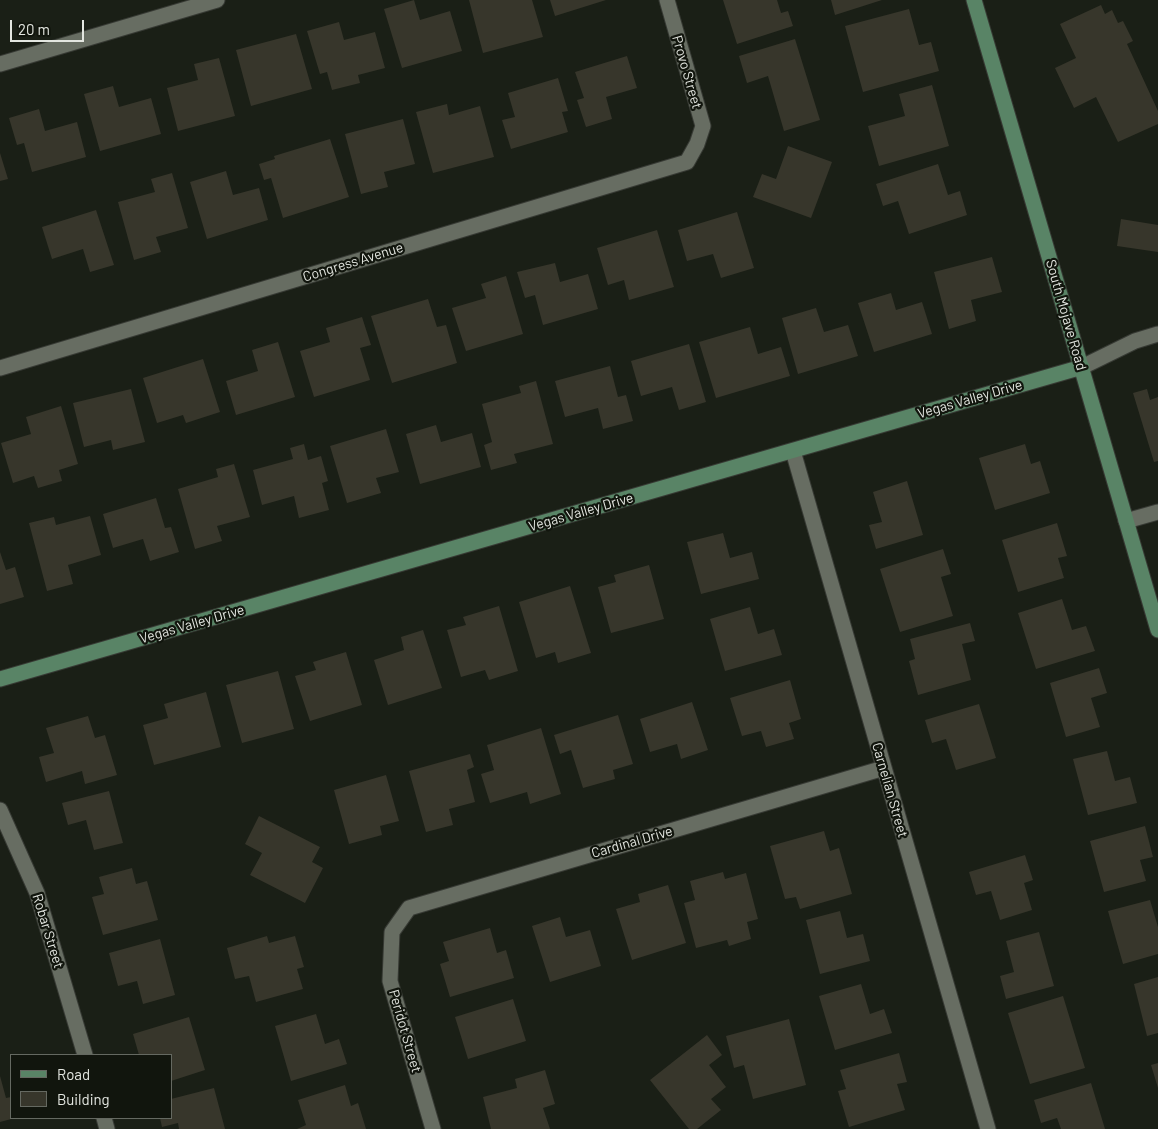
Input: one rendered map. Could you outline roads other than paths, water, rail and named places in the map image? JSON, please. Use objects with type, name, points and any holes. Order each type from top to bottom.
[{"type":"street","points":[[0,64],[216,0]]},
{"type":"street","name":"Provo Street","points":[[667,0],[703,126],[697,144]]},
{"type":"street","name":"South Mojave Road","points":[[975,0],[1158,630]]},
{"type":"street","name":"Congress Avenue","points":[[0,368],[687,162],[697,144]]},
{"type":"street","name":"Vegas Valley Drive","points":[[0,679],[1082,367],[1135,341],[1158,334]]},
{"type":"street","name":"Carnelian Street","points":[[793,451],[988,1129]]},
{"type":"street","points":[[1126,521],[1158,512]]},
{"type":"street","name":"Cardinal Drive","points":[[392,932],[409,908],[884,768]]},
{"type":"street","name":"Robar Street","points":[[0,810],[37,893],[85,1054]]},
{"type":"street","name":"Peridot Street","points":[[392,932],[390,981],[433,1129]]}]
